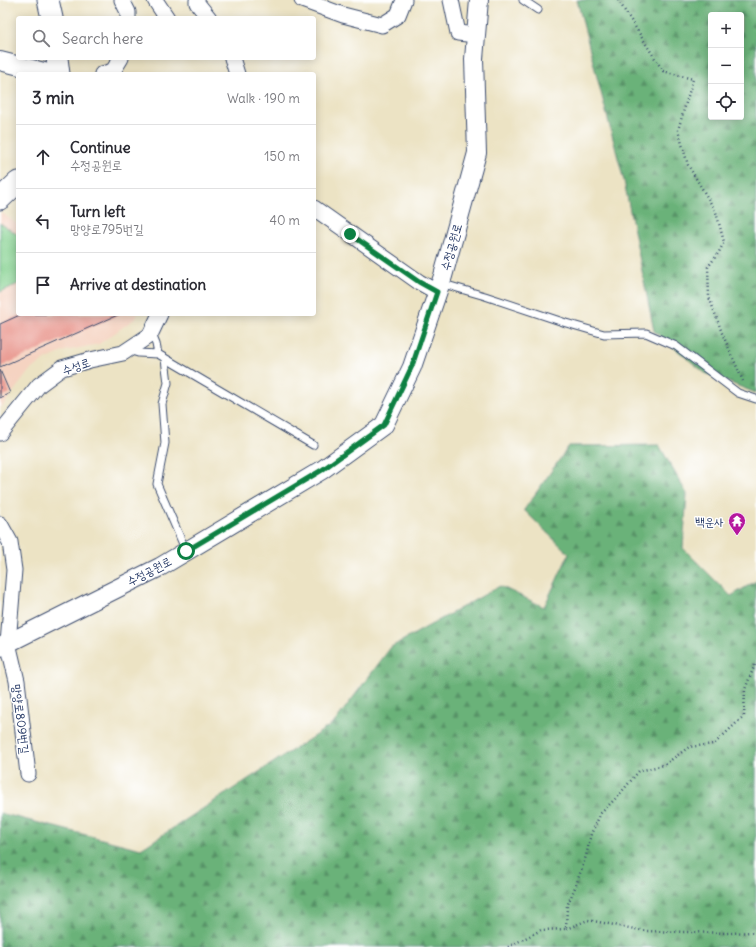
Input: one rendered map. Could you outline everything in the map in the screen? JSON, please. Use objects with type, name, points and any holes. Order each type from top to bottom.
[{"type":"main road","points":[[48,0],[52,16]]},
{"type":"main road","points":[[57,60],[59,72]]},
{"type":"main road","points":[[0,200],[16,184]]},
{"type":"street","points":[[122,0],[128,12],[128,16]]},
{"type":"street","points":[[155,0],[166,16]]},
{"type":"street","points":[[196,0],[207,16]]},
{"type":"street","points":[[302,0],[343,15],[382,25],[398,15],[404,0]]},
{"type":"street","points":[[451,0],[458,32],[476,35]]},
{"type":"street","name":"수정공원로","points":[[4,645],[160,567],[322,470],[384,425],[412,366],[439,287],[477,153],[474,60],[479,0]]},
{"type":"street","points":[[114,72],[120,60]]},
{"type":"street","points":[[233,60],[236,72]]},
{"type":"street","points":[[0,61],[44,72]]},
{"type":"street","points":[[316,209],[419,282],[439,287]]},
{"type":"street","name":"수성로","points":[[0,433],[38,385],[62,368],[123,353],[150,335],[159,316]]},
{"type":"street","name":"망양로809번길","points":[[0,524],[10,542],[14,570],[4,645],[17,681],[28,774]]},
{"type":"lane","points":[[523,0],[538,10]]},
{"type":"lane","points":[[439,287],[604,334],[646,333],[676,346],[738,393],[754,398]]},
{"type":"lane","points":[[151,332],[158,354]]},
{"type":"lane","points":[[128,350],[138,353],[158,354],[313,444]]},
{"type":"lane","points":[[165,359],[168,383],[162,404],[165,443],[158,484],[186,551]]},
{"type":"path","points":[[618,0],[663,71],[693,79],[678,130],[688,165],[716,212],[724,242],[720,252],[708,267],[709,297],[740,375],[754,398]]},
{"type":"path","points":[[566,929],[567,906],[586,856],[591,834],[601,813],[618,796],[639,771],[664,765],[689,747],[714,744],[734,726],[744,716],[745,689],[756,662]]},
{"type":"path","points":[[508,947],[541,930],[566,929],[588,920],[645,931],[729,933],[756,932]]},
{"type":"shaded area","points":[[2,213],[16,224],[16,316],[137,316],[99,344],[65,351],[47,359],[30,370],[0,409],[0,214]]},
{"type":"green space","points":[[577,0],[756,0],[756,393],[705,373],[654,331],[624,181]]},
{"type":"green space","points":[[0,223],[16,234],[16,285],[0,292]]},
{"type":"green space","points":[[659,445],[687,494],[683,548],[731,596],[756,581],[756,947],[0,947],[0,813],[141,849],[334,723],[391,647],[500,586],[544,607],[569,554],[524,510],[569,446]]},
{"type":"building","points":[[18,316],[115,316],[0,367],[0,324]]},
{"type":"building","points":[[0,370],[10,393],[0,398]]},
{"type":"place","name":"백운사","points":[[737,536]]},
{"type":"route","points":[[186,551],[322,470],[384,425],[412,366],[437,292],[419,282],[350,234]]}]
